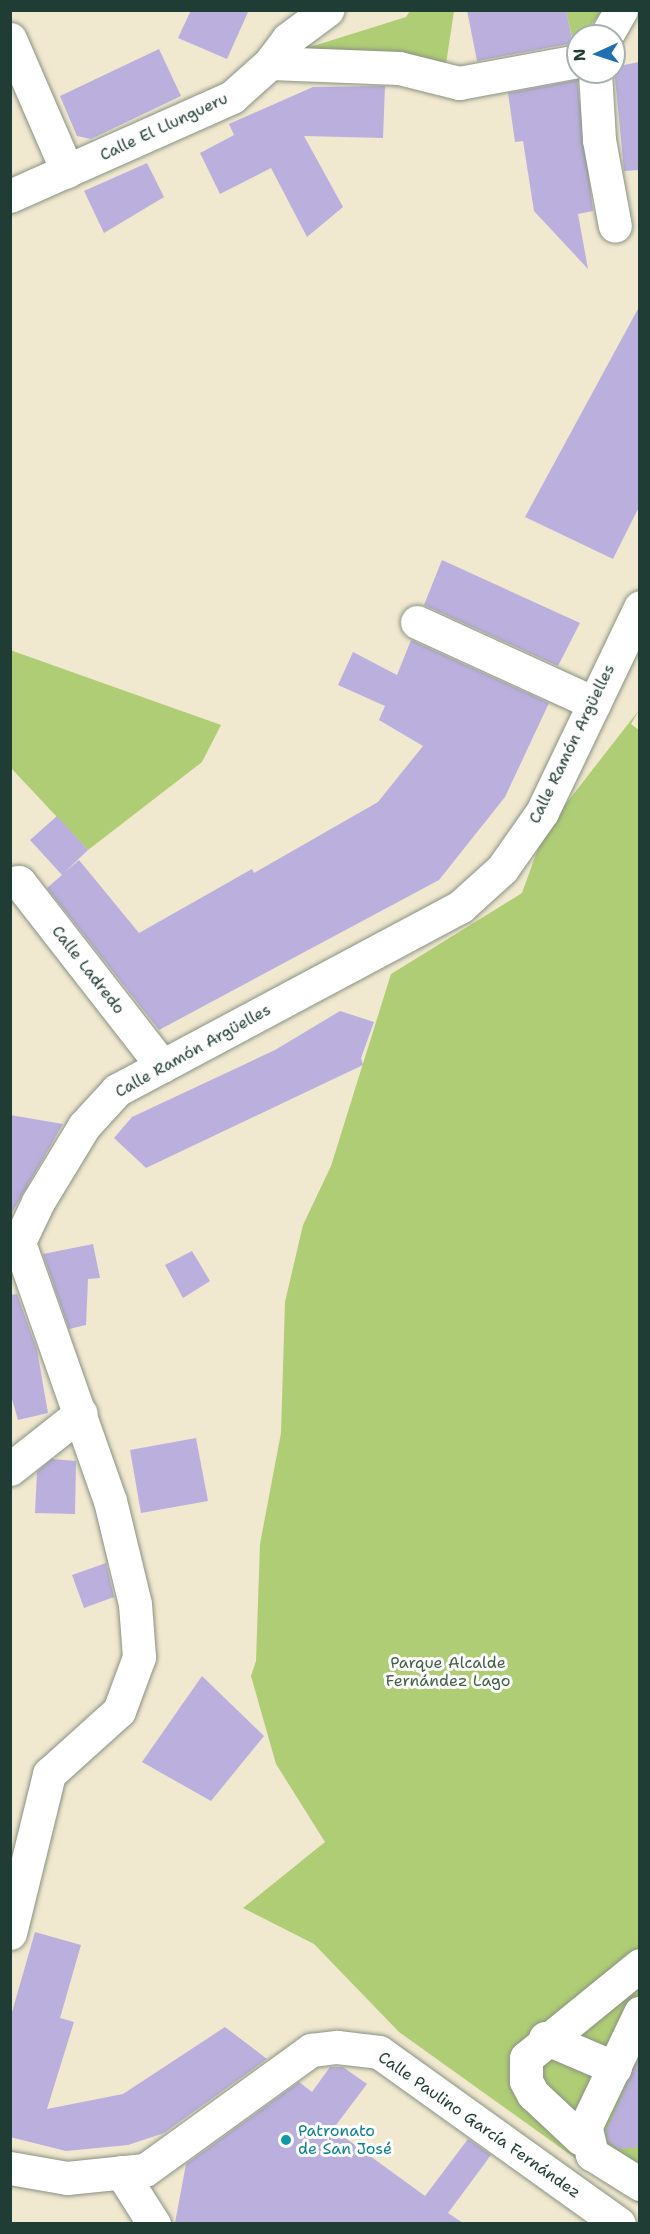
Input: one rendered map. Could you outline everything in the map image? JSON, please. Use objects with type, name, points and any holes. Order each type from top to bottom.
[{"type":"street","name":"Calle El Llungueru","points":[[10,196],[232,97],[270,63],[288,39],[327,10]]},
{"type":"street","points":[[613,24],[621,10]]},
{"type":"street","points":[[10,39],[67,171]]},
{"type":"street","points":[[270,63],[399,68],[459,83],[566,63]]},
{"type":"street","points":[[596,84],[599,140],[615,226]]},
{"type":"street","name":"Calle Ramón Argüelles","points":[[10,1933],[49,1774],[119,1712],[140,1657],[135,1604],[110,1500],[81,1413],[15,1242],[84,1126],[117,1090],[460,907],[502,868],[542,812],[639,607]]},
{"type":"street","points":[[417,622],[594,703]]},
{"type":"street","name":"Calle Ladredo","points":[[10,883],[19,882],[162,1066]]},
{"type":"street","points":[[10,1469],[81,1413]]},
{"type":"street","points":[[639,1965],[545,2037],[526,2058],[526,2081],[569,2132],[580,2138],[586,2133],[639,2013]]},
{"type":"street","points":[[545,2037],[615,2068]]},
{"type":"street","name":"Calle Paulino García Fernández","points":[[10,2168],[67,2178],[145,2170],[311,2050],[336,2047],[379,2052],[619,2223]]},
{"type":"street","points":[[586,2133],[591,2154],[624,2166],[639,2184]]},
{"type":"street","points":[[121,2172],[154,2223]]},
{"type":"green space","points":[[410,11],[454,11],[446,64],[401,54],[307,48],[406,17]]},
{"type":"green space","points":[[566,11],[602,11],[592,24],[569,24]]},
{"type":"green space","points":[[10,650],[221,725],[202,762],[88,850],[11,768]]},
{"type":"green space","name":"Parque Alcalde Fernández Lago","points":[[639,710],[631,724],[640,731],[639,2204],[399,2032],[314,1944],[243,1908],[325,1842],[276,1764],[251,1676],[256,1661],[260,1544],[281,1433],[285,1302],[303,1225],[331,1166],[391,974],[522,893],[544,832]]},
{"type":"building","points":[[191,10],[249,10],[227,59],[178,38]]},
{"type":"building","points":[[467,10],[566,10],[569,24],[566,24],[566,44],[477,61]]},
{"type":"building","points":[[159,49],[181,96],[91,139],[77,136],[60,96]]},
{"type":"building","points":[[639,62],[639,170],[624,171],[616,84],[626,84],[626,65]]},
{"type":"building","points":[[566,82],[566,84],[577,84],[593,211],[578,214],[588,269],[534,211],[523,141],[515,142],[508,93]]},
{"type":"building","points":[[385,86],[383,138],[304,136],[343,207],[307,237],[271,168],[220,194],[200,153],[234,135],[229,124],[313,87]]},
{"type":"building","points":[[147,163],[164,197],[104,233],[84,191]]},
{"type":"building","points":[[639,307],[639,507],[613,559],[525,517]]},
{"type":"building","points":[[442,560],[580,623],[558,666],[424,605]]},
{"type":"building","points":[[411,640],[549,703],[505,797],[439,880],[159,1030],[47,888],[62,875],[30,840],[57,816],[88,850],[65,872],[79,860],[139,933],[252,869],[254,873],[378,802],[423,746],[379,720],[385,706],[338,685],[353,652],[397,675]]},
{"type":"building","points":[[340,1011],[374,1022],[361,1058],[363,1065],[146,1168],[114,1138],[132,1117],[275,1050]]},
{"type":"building","points":[[10,1115],[63,1124],[10,1216]]},
{"type":"building","points":[[93,1244],[100,1278],[88,1279],[86,1325],[69,1329],[43,1254]]},
{"type":"building","points":[[192,1251],[210,1281],[183,1298],[165,1265]]},
{"type":"building","points":[[17,1294],[37,1350],[48,1413],[18,1420],[10,1392],[10,1295]]},
{"type":"building","points":[[196,1438],[208,1501],[141,1513],[130,1450]]},
{"type":"building","points":[[52,1459],[76,1461],[75,1514],[35,1513],[37,1472]]},
{"type":"building","points":[[106,1563],[114,1597],[84,1608],[72,1575]]},
{"type":"building","points":[[202,1676],[264,1736],[211,1801],[142,1762]]},
{"type":"building","points":[[35,1932],[81,1945],[60,2018],[74,2022],[47,2109],[123,2094],[225,2027],[267,2059],[164,2133],[128,2145],[66,2151],[10,2137],[10,2019]]},
{"type":"building","points":[[639,2057],[639,2147],[619,2149],[608,2142],[606,2131]]},
{"type":"building","name":"Patronato de San José","points":[[330,2067],[343,2067],[367,2084],[333,2129],[425,2196],[468,2139],[491,2155],[448,2213],[463,2223],[175,2223],[186,2164],[299,2082],[312,2092]]},
{"type":"place","name":"Patronato de San José","points":[[286,2140]]}]
